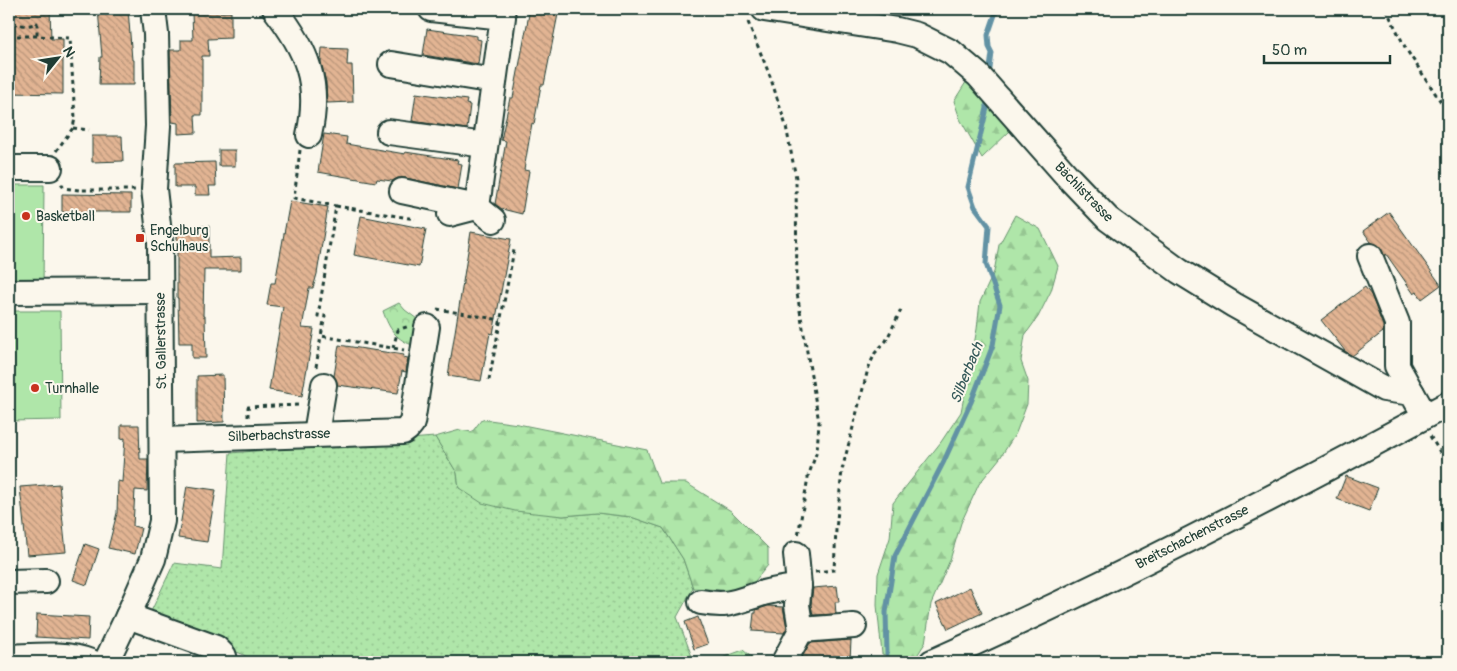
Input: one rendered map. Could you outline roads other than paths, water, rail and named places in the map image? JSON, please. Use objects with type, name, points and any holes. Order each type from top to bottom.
[{"type":"street","name":"St. Gallerstrasse","points":[[106,662],[153,558],[162,521],[160,242],[154,189],[158,126],[156,34],[153,9]]},
{"type":"street","points":[[276,9],[301,47],[308,64],[313,84],[312,125]]},
{"type":"street","points":[[431,9],[503,17],[485,145],[485,214]]},
{"type":"street","name":"Bächlistrasse","points":[[754,12],[815,13],[916,35],[950,52],[978,75],[1068,177],[1108,219],[1179,271],[1234,305],[1384,389],[1412,393]]},
{"type":"street","points":[[391,64],[494,81]]},
{"type":"street","points":[[389,132],[485,145]]},
{"type":"street","points":[[9,168],[50,168]]},
{"type":"street","points":[[402,191],[485,214]]},
{"type":"street","points":[[450,214],[485,214]]},
{"type":"street","points":[[1370,256],[1397,323],[1397,366],[1426,424]]},
{"type":"street","points":[[9,292],[160,291]]},
{"type":"street","name":"Silberbachstrasse","points":[[162,440],[403,432],[412,423],[427,327]]},
{"type":"street","points":[[316,434],[320,379]]},
{"type":"street","name":"Breitschachenstrasse","points":[[932,662],[1122,573],[1322,472],[1426,424],[1448,404]]},
{"type":"street","points":[[701,602],[719,605],[732,604],[760,594],[797,571],[797,604],[801,630],[784,662]]},
{"type":"street","points":[[9,582],[46,581]]},
{"type":"street","points":[[128,616],[216,648],[224,656],[225,662]]},
{"type":"street","points":[[801,630],[854,626]]},
{"type":"street","points":[[9,657],[66,655],[91,662]]},
{"type":"waterway","name":"Silberbach","points":[[989,76],[992,53],[989,47],[988,35],[997,9]]},
{"type":"waterway","name":"Silberbach","points":[[887,654],[886,612],[895,556],[944,461],[971,402],[993,345],[1000,305],[986,264],[989,226],[975,207],[968,187],[987,108],[986,96]]},
{"type":"place","name":"Basketball","points":[[26,216]]},
{"type":"place","name":"Engelburg Schulhaus","points":[[140,238]]},
{"type":"place","name":"Turnhalle","points":[[35,388]]}]
